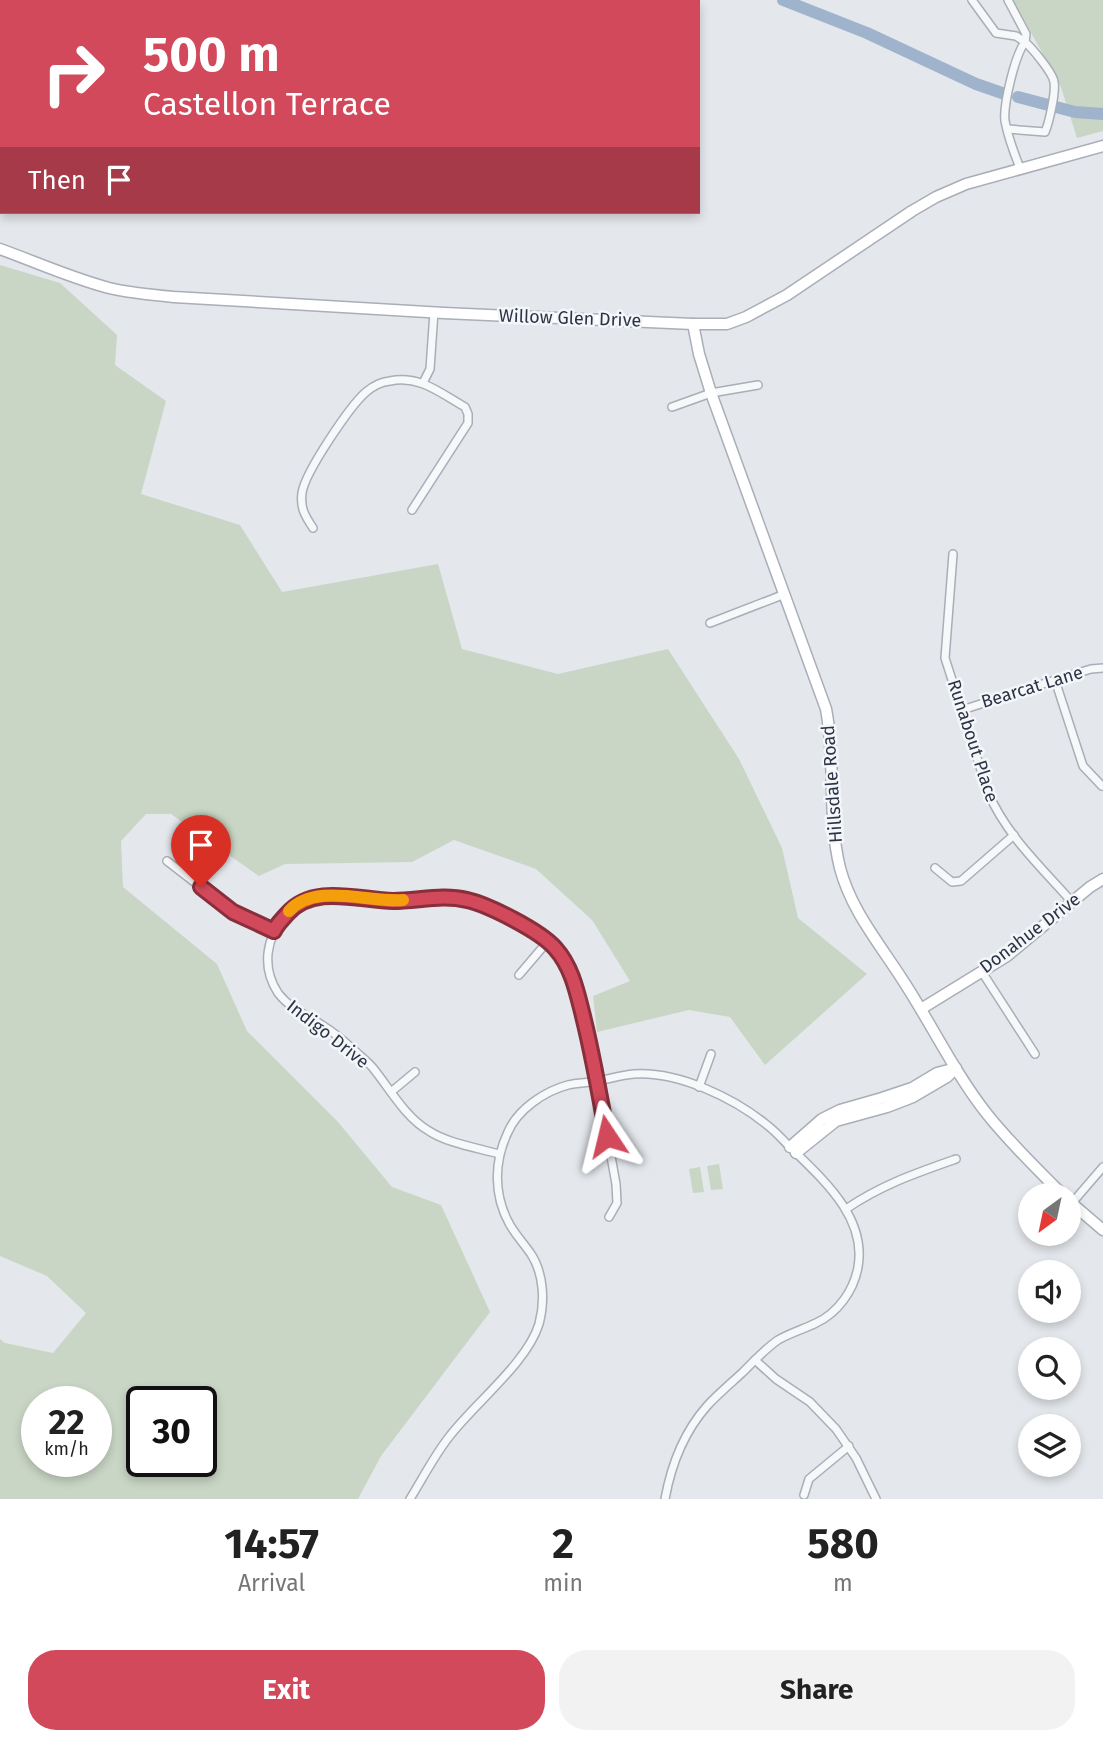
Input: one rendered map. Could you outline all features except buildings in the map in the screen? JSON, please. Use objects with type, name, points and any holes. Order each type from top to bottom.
[{"type":"main road","name":"Willow Glen Drive","points":[[0,249],[72,277],[107,287],[174,298],[727,324],[787,295],[936,197],[974,181],[1103,146]]},
{"type":"main road","name":"Hillsdale Road","points":[[693,324],[711,393],[828,718],[834,833],[849,894],[956,1068],[987,1113],[1051,1183]]},
{"type":"main road","name":"Donahue Drive","points":[[921,1009],[1007,956],[1090,887],[1103,880]]},
{"type":"main road","points":[[793,1150],[836,1121],[913,1097],[947,1077],[956,1068]]},
{"type":"main road","points":[[1082,1212],[1103,1230]]},
{"type":"street","points":[[972,0],[996,33],[1016,36],[1033,49],[1054,81],[1050,121],[1045,132],[1008,129]]},
{"type":"street","points":[[1008,0],[1026,34],[1012,76],[1005,119],[1020,168]]},
{"type":"street","points":[[423,383],[430,369],[434,312]]},
{"type":"street","points":[[313,528],[302,511],[303,488],[311,470],[354,405],[365,393],[382,382],[412,380],[423,383],[465,407],[468,414],[468,423],[412,510]]},
{"type":"street","points":[[672,407],[711,393],[758,385]]},
{"type":"street","name":"Runabout Place","points":[[953,554],[946,658],[988,792],[995,809],[1014,835],[1072,902]]},
{"type":"street","points":[[710,623],[785,594]]},
{"type":"street","name":"Bearcat Lane","points":[[962,709],[1091,669],[1103,668]]},
{"type":"street","points":[[1055,680],[1083,766],[1102,786]]},
{"type":"street","points":[[935,868],[952,882],[961,881],[1014,835]]},
{"type":"street","points":[[167,861],[233,912],[274,931],[293,907],[321,896],[394,901],[438,897],[466,900],[481,905],[531,929],[548,941],[564,960],[574,981],[598,1081],[616,1184],[617,1203],[609,1217]]},
{"type":"street","name":"Indigo Drive","points":[[274,931],[267,958],[272,979],[279,993],[294,1009],[348,1045],[371,1066],[416,1122],[429,1132],[499,1154]]},
{"type":"street","points":[[519,975],[548,941]]},
{"type":"street","points":[[982,972],[1035,1054]]},
{"type":"street","points":[[699,1087],[711,1054]]},
{"type":"street","points":[[391,1092],[415,1072]]},
{"type":"street","points":[[410,1499],[449,1437],[518,1360],[533,1338],[540,1320],[542,1300],[539,1272],[532,1255],[507,1220],[499,1197],[499,1154],[513,1121],[528,1105],[567,1085],[635,1074],[666,1077],[699,1087],[746,1110],[769,1126],[837,1195],[856,1232],[859,1248],[857,1271],[839,1306],[817,1323],[776,1341],[695,1421],[670,1473],[665,1499]]},
{"type":"street","points":[[846,1209],[883,1187],[956,1159]]},
{"type":"street","points":[[1082,1190],[1103,1167]]},
{"type":"street","points":[[755,1360],[776,1379],[810,1402],[836,1429],[856,1458],[876,1499]]},
{"type":"street","points":[[804,1495],[808,1479],[849,1446]]},
{"type":"green space","points":[[1013,0],[1103,0],[1103,131],[1077,138],[1061,87]]},
{"type":"green space","points":[[0,265],[60,283],[117,335],[115,365],[166,401],[141,494],[240,525],[282,592],[438,564],[462,649],[558,674],[668,649],[739,759],[782,848],[798,918],[867,974],[765,1065],[730,1017],[689,1010],[597,1032],[593,996],[630,981],[592,920],[536,869],[454,840],[412,862],[285,864],[259,876],[171,814],[146,814],[121,841],[123,887],[217,964],[247,1031],[338,1122],[392,1187],[441,1205],[490,1312],[381,1456],[358,1499],[0,1499],[0,1339],[5,1343],[53,1353],[86,1313],[47,1276],[0,1256]]},
{"type":"green space","points":[[719,1164],[723,1189],[711,1190],[707,1166]]},
{"type":"green space","points":[[700,1167],[704,1192],[693,1193],[689,1169]]},
{"type":"waterway","points":[[783,0],[867,33],[976,84],[1002,93]]},
{"type":"waterway","points":[[1018,97],[1075,112],[1103,114]]},
{"type":"slow traffic","points":[[289,911],[303,901],[321,896],[403,900]]},
{"type":"route","points":[[201,887],[233,912],[274,931],[293,907],[321,896],[394,901],[438,897],[466,900],[531,929],[546,939],[561,955],[574,981],[598,1081],[607,1136]]}]
